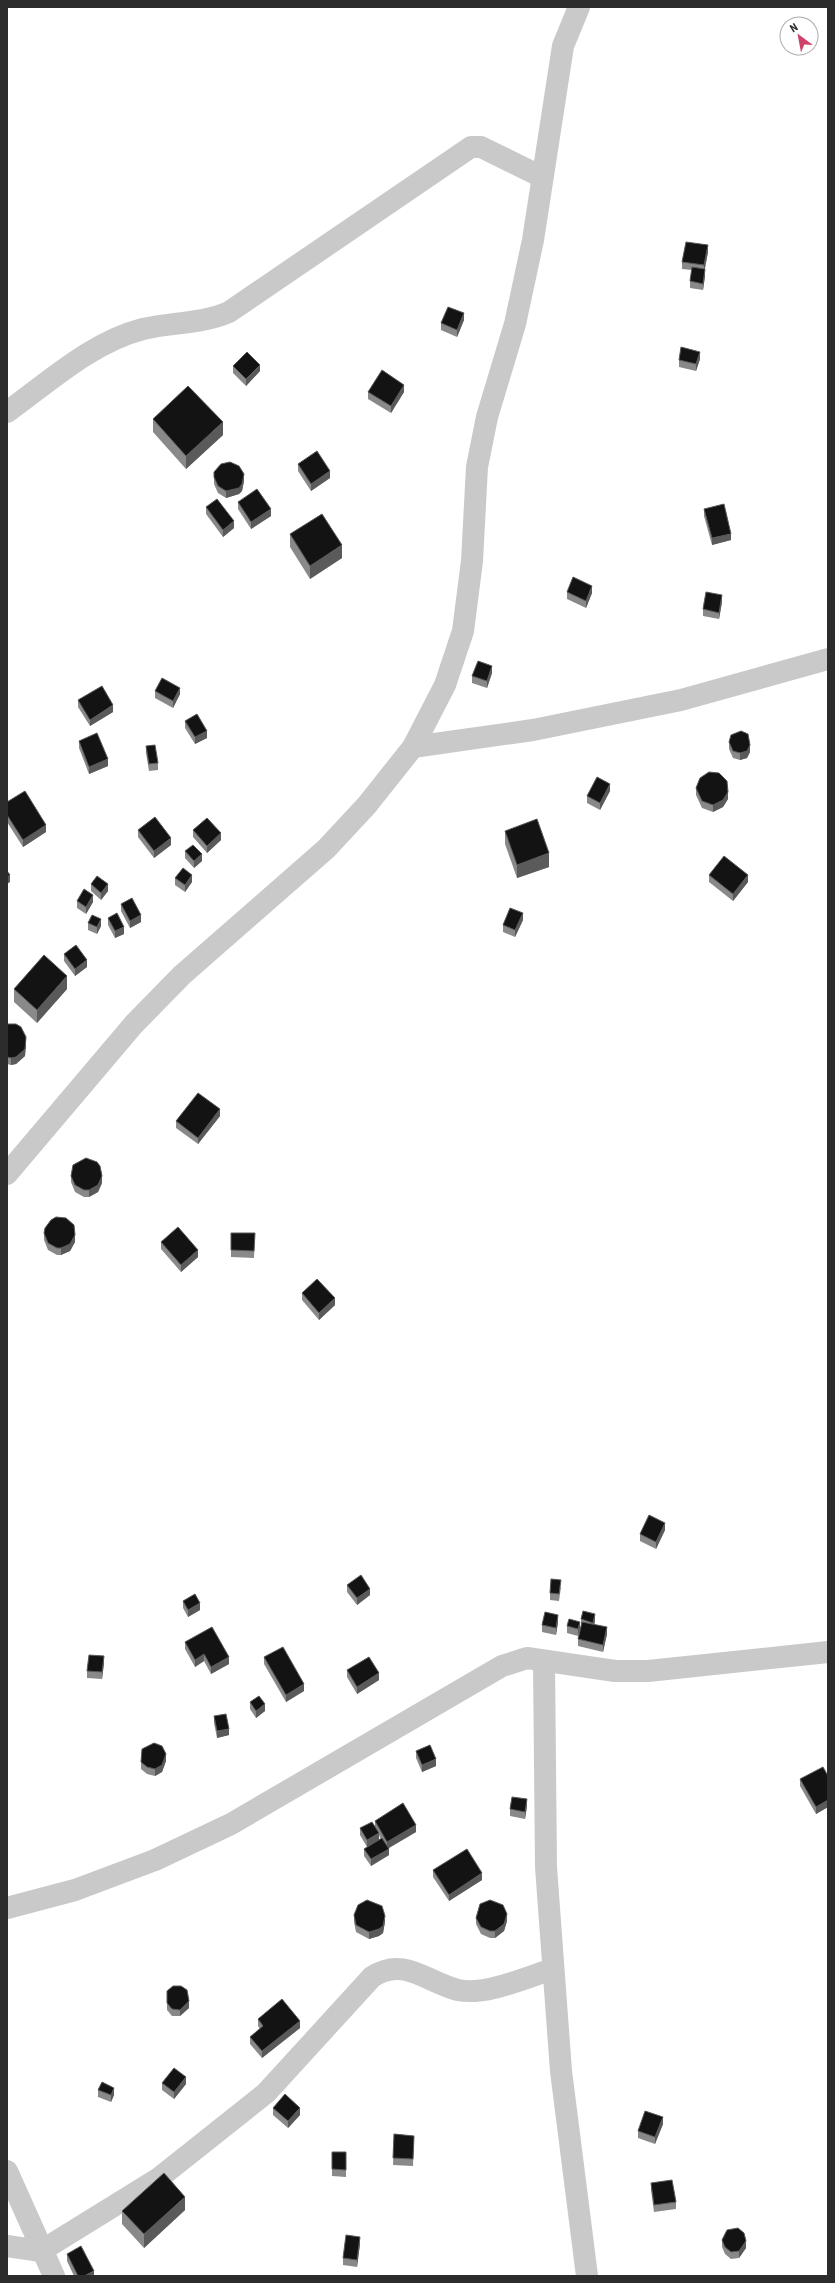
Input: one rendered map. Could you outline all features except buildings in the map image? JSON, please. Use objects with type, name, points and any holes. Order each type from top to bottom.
[{"type":"street","points":[[7,1174],[134,1024],[182,975],[326,850],[367,805],[413,747],[445,685],[463,631],[472,561],[477,467],[487,416],[515,324],[533,240],[563,46],[579,7]]},
{"type":"street","points":[[7,412],[89,353],[117,338],[143,329],[214,319],[230,312],[460,152],[471,147],[481,147],[542,177]]},
{"type":"street","points":[[413,747],[533,730],[681,700],[828,659]]},
{"type":"street","points":[[7,1908],[75,1890],[155,1860],[231,1824],[502,1666],[527,1658],[615,1671],[648,1671],[828,1652]]},
{"type":"street","points":[[544,1661],[546,1867],[553,1969],[561,2071],[587,2276]]},
{"type":"street","points":[[7,2246],[41,2251],[159,2178],[266,2093],[372,1978],[384,1970],[401,1968],[459,1990],[482,1991],[553,1969]]},
{"type":"street","points":[[7,2171],[41,2251],[54,2276]]}]
